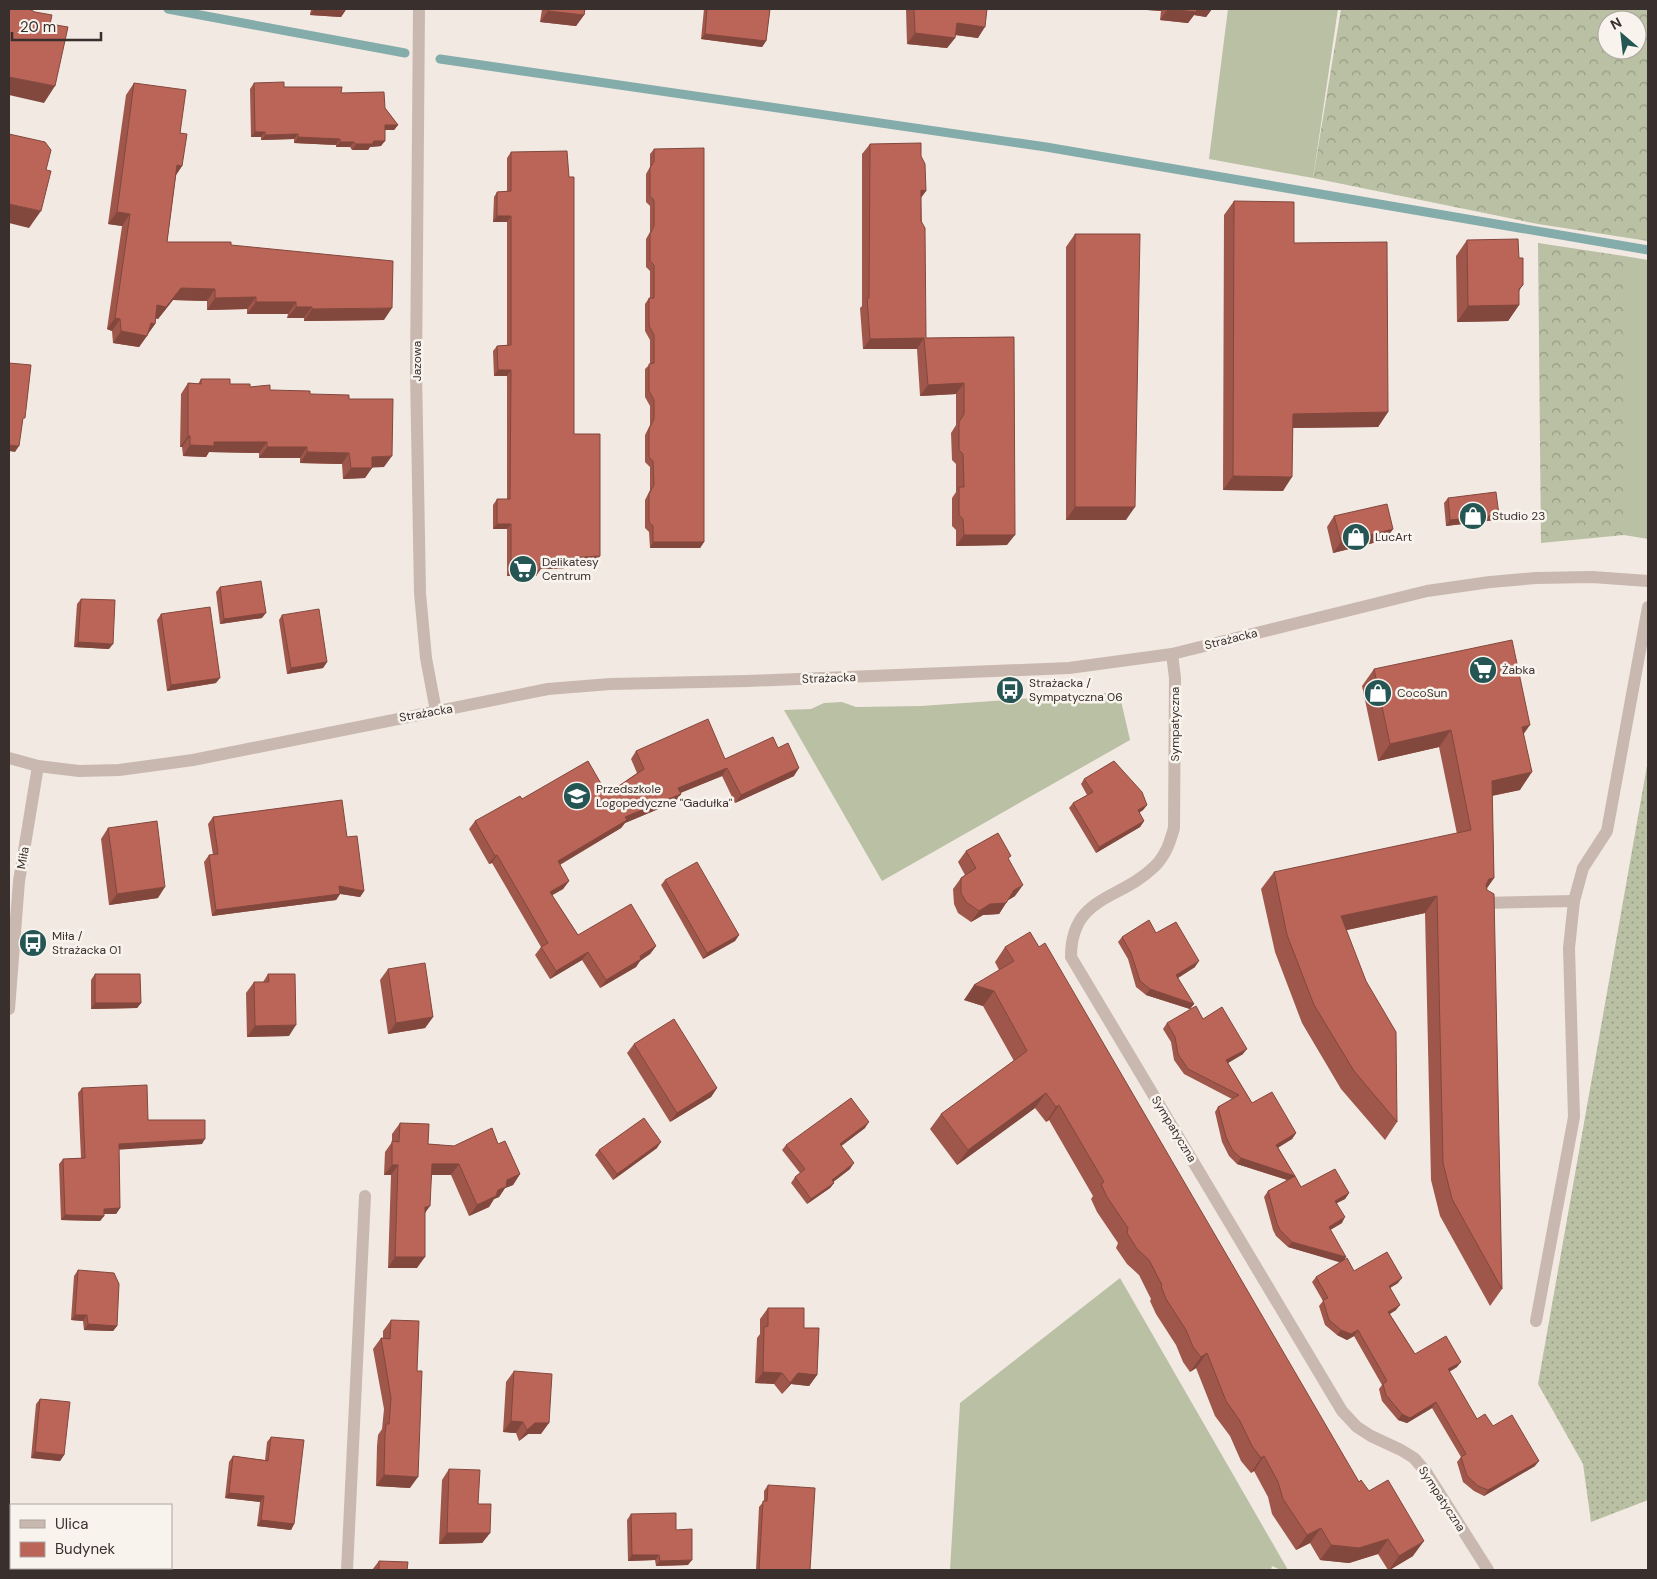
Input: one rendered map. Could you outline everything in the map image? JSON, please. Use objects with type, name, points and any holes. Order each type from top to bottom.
[{"type":"street","name":"Jazowa","points":[[419,9],[416,372],[420,593],[426,658],[436,711]]},
{"type":"street","name":"Strażacka","points":[[9,758],[38,766],[79,771],[119,770],[193,760],[548,689],[610,684],[1033,671],[1117,663],[1172,654],[1370,604],[1436,590],[1536,578],[1592,577],[1648,581]]},
{"type":"street","points":[[1536,1321],[1574,1116],[1569,948],[1574,901],[1583,868],[1607,831],[1648,607]]},
{"type":"street","name":"Sympatyczna","points":[[1172,654],[1175,678],[1174,828],[1168,848],[1156,865],[1144,875],[1090,908],[1078,923],[1071,938],[1071,957],[1342,1411],[1357,1427],[1414,1458],[1426,1472],[1488,1570]]},
{"type":"street","name":"Miła","points":[[9,1009],[19,881],[38,766]]},
{"type":"street","points":[[1482,903],[1574,901]]},
{"type":"street","points":[[347,1570],[365,1196]]},
{"type":"green space","points":[[1228,9],[1338,9],[1313,178],[1209,159]]},
{"type":"green space","points":[[1341,9],[1648,9],[1648,241],[1538,224],[1313,178]]},
{"type":"green space","points":[[1538,243],[1624,256],[1624,535],[1541,543]]},
{"type":"green space","points":[[1624,256],[1648,260],[1648,539],[1624,535]]},
{"type":"green space","points":[[1119,692],[1130,740],[882,881],[784,710],[811,709],[824,703],[842,702],[856,707],[921,706]]},
{"type":"green space","points":[[1648,760],[1648,1500],[1591,1522],[1583,1464],[1538,1384]]},
{"type":"green space","points":[[1120,1278],[1288,1570],[1281,1570],[1272,1566],[1271,1570],[950,1570],[960,1403]]},
{"type":"building","points":[[9,9],[29,9],[52,15],[50,24],[68,27],[55,86],[9,77]]},
{"type":"building","points":[[314,9],[345,9],[345,11]]},
{"type":"building","points":[[548,9],[585,9],[584,15],[548,11]]},
{"type":"building","points":[[707,9],[770,9],[766,41],[705,34]]},
{"type":"building","points":[[914,9],[987,9],[985,27],[957,23],[955,38],[915,33]]},
{"type":"building","points":[[1168,9],[1197,9],[1196,12]]},
{"type":"building","points":[[284,82],[284,87],[342,87],[341,93],[384,92],[385,108],[398,125],[385,125],[385,141],[374,141],[372,144],[340,142],[340,139],[298,137],[298,134],[265,135],[265,132],[255,132],[254,83]]},
{"type":"building","points":[[134,83],[186,90],[180,133],[187,134],[182,166],[177,165],[167,242],[231,242],[231,245],[393,261],[392,308],[312,309],[312,307],[296,307],[296,302],[256,302],[256,297],[215,298],[215,289],[181,288],[166,307],[157,305],[155,324],[151,323],[147,336],[121,331],[120,319],[115,318],[130,214],[117,212]]},
{"type":"building","points":[[9,134],[45,142],[51,150],[46,170],[51,171],[41,211],[9,204]]},
{"type":"building","points":[[921,143],[921,156],[925,164],[926,191],[921,190],[921,221],[925,228],[926,338],[1014,337],[1015,535],[964,535],[963,519],[959,515],[959,487],[964,487],[963,454],[959,450],[959,422],[964,414],[964,383],[928,385],[924,338],[870,339],[867,298],[869,298],[870,144]]},
{"type":"building","points":[[704,148],[704,542],[653,542],[653,526],[649,522],[649,494],[654,485],[653,461],[649,457],[649,429],[654,419],[654,400],[649,391],[649,364],[654,363],[654,335],[649,326],[649,298],[654,298],[654,265],[650,261],[650,234],[654,226],[654,200],[650,196],[650,168],[654,161],[654,149]]},
{"type":"building","points":[[567,151],[569,177],[574,177],[574,434],[600,434],[600,556],[567,558],[567,564],[540,563],[540,570],[511,571],[511,524],[497,524],[497,499],[510,499],[511,370],[498,370],[497,346],[511,345],[511,216],[497,216],[497,192],[511,191],[511,152]]},
{"type":"building","points":[[1234,201],[1294,202],[1294,243],[1387,242],[1388,412],[1293,414],[1292,477],[1233,476]]},
{"type":"building","points":[[1075,234],[1140,234],[1135,507],[1075,507]]},
{"type":"building","points":[[1518,239],[1519,258],[1523,258],[1523,285],[1519,289],[1519,305],[1468,306],[1467,240]]},
{"type":"building","points":[[9,363],[31,365],[25,418],[23,418],[19,446],[9,445]]},
{"type":"building","points":[[201,379],[230,379],[230,384],[250,384],[250,387],[270,385],[270,390],[310,391],[310,394],[349,395],[349,399],[393,399],[392,456],[372,457],[372,468],[351,468],[349,453],[307,452],[307,447],[267,447],[267,442],[214,442],[214,446],[190,445],[190,436],[188,436],[188,383],[201,384]]},
{"type":"building","points":[[1496,492],[1499,515],[1450,520],[1448,498]]},
{"type":"building","points":[[1387,504],[1393,529],[1341,542],[1334,516]]},
{"type":"building","points":[[261,581],[266,613],[224,619],[220,587]]},
{"type":"building","points":[[81,599],[115,600],[113,644],[78,642]]},
{"type":"building","points":[[210,607],[220,678],[171,685],[161,614]]},
{"type":"building","points":[[319,609],[327,662],[291,668],[282,615]]},
{"type":"building","points":[[1512,640],[1530,725],[1522,727],[1532,772],[1492,781],[1494,878],[1489,879],[1486,885],[1487,890],[1494,894],[1502,1289],[1452,1199],[1443,1163],[1437,896],[1341,916],[1366,981],[1396,1032],[1397,1122],[1354,1071],[1314,1005],[1287,935],[1274,872],[1471,830],[1451,730],[1390,744],[1374,669]]},
{"type":"building","points":[[708,719],[725,759],[773,737],[778,748],[788,743],[799,768],[741,795],[727,768],[678,788],[681,794],[625,817],[627,820],[558,861],[569,881],[550,892],[578,935],[631,904],[656,946],[640,956],[641,959],[606,980],[588,952],[556,971],[541,947],[548,943],[475,821],[520,796],[522,799],[588,761],[607,794],[644,769],[636,751]]},
{"type":"building","points":[[1114,761],[1142,792],[1147,805],[1138,810],[1144,821],[1099,847],[1073,803],[1093,792],[1084,779]]},
{"type":"building","points":[[342,800],[347,837],[357,836],[364,891],[339,886],[340,894],[216,910],[209,855],[218,854],[213,817]]},
{"type":"building","points":[[157,821],[165,887],[117,894],[108,828]]},
{"type":"building","points":[[998,833],[1011,856],[1008,858],[1023,885],[1014,890],[1006,903],[990,904],[979,911],[966,902],[961,893],[961,878],[976,868],[966,851]]},
{"type":"building","points":[[697,862],[739,935],[707,953],[665,880]]},
{"type":"building","points":[[1149,920],[1156,933],[1176,922],[1199,961],[1176,975],[1194,1004],[1150,989],[1140,981],[1131,953],[1122,937]]},
{"type":"building","points":[[1030,932],[1039,947],[1045,943],[1359,1482],[1361,1480],[1369,1491],[1388,1480],[1424,1541],[1399,1556],[1388,1539],[1359,1548],[1331,1545],[1321,1528],[1307,1535],[1283,1499],[1278,1482],[1264,1456],[1261,1458],[1252,1446],[1240,1421],[1226,1401],[1207,1353],[1201,1357],[1193,1347],[1186,1330],[1166,1299],[1162,1285],[1149,1260],[1137,1249],[1127,1233],[1128,1228],[1107,1197],[1101,1184],[1104,1182],[1059,1105],[1056,1107],[1046,1093],[968,1150],[941,1114],[1027,1051],[994,991],[974,985],[1014,961],[1005,947]]},
{"type":"building","points":[[425,963],[433,1017],[396,1023],[388,969]]},
{"type":"building","points":[[95,974],[140,974],[141,1003],[95,1003]]},
{"type":"building","points":[[268,974],[295,974],[296,1025],[255,1026],[254,982],[269,982]]},
{"type":"building","points":[[1196,1006],[1203,1019],[1222,1007],[1247,1049],[1226,1060],[1252,1103],[1272,1092],[1296,1133],[1276,1145],[1295,1176],[1241,1158],[1233,1151],[1226,1137],[1218,1107],[1239,1095],[1188,1069],[1178,1054],[1175,1037],[1167,1023]]},
{"type":"building","points":[[674,1019],[717,1088],[677,1113],[634,1044]]},
{"type":"building","points":[[147,1085],[148,1120],[205,1120],[205,1139],[119,1144],[120,1208],[104,1209],[104,1216],[65,1215],[63,1159],[85,1158],[82,1088]]},
{"type":"building","points":[[851,1098],[869,1122],[840,1144],[854,1163],[832,1180],[834,1183],[811,1199],[795,1177],[805,1169],[786,1145]]},
{"type":"building","points":[[644,1118],[661,1142],[617,1174],[599,1150]]},
{"type":"building","points":[[400,1123],[429,1124],[428,1144],[454,1146],[492,1128],[498,1144],[505,1141],[520,1174],[507,1180],[506,1187],[498,1190],[496,1196],[477,1205],[459,1164],[432,1164],[430,1206],[425,1207],[425,1257],[395,1257],[398,1165],[392,1165],[392,1141],[399,1142]]},
{"type":"building","points":[[1335,1169],[1349,1193],[1335,1201],[1345,1217],[1329,1227],[1346,1257],[1292,1242],[1280,1230],[1277,1224],[1268,1191],[1295,1176],[1301,1187]]},
{"type":"building","points":[[1387,1252],[1402,1278],[1389,1286],[1400,1305],[1388,1312],[1415,1354],[1446,1336],[1461,1362],[1448,1369],[1477,1419],[1485,1414],[1493,1426],[1512,1415],[1539,1461],[1488,1490],[1478,1486],[1467,1476],[1461,1457],[1466,1454],[1436,1402],[1410,1418],[1402,1414],[1386,1395],[1383,1384],[1387,1381],[1358,1330],[1351,1334],[1341,1330],[1329,1320],[1323,1300],[1328,1298],[1316,1277],[1347,1258],[1354,1271]]},
{"type":"building","points":[[78,1270],[114,1273],[119,1284],[117,1326],[88,1324],[87,1315],[75,1315]]},
{"type":"building","points":[[768,1308],[804,1308],[804,1328],[819,1328],[817,1375],[798,1373],[790,1383],[782,1373],[763,1372],[764,1327],[768,1326]]},
{"type":"building","points":[[391,1320],[419,1321],[417,1371],[422,1371],[418,1477],[384,1475],[386,1424],[389,1424],[391,1398],[381,1338],[390,1339]]},
{"type":"building","points":[[514,1371],[552,1374],[549,1423],[535,1423],[527,1430],[523,1422],[511,1421]]},
{"type":"building","points":[[40,1399],[70,1402],[64,1455],[35,1452]]},
{"type":"building","points":[[271,1437],[304,1440],[294,1524],[261,1520],[264,1496],[229,1493],[233,1456],[268,1461]]},
{"type":"building","points":[[449,1469],[480,1470],[478,1504],[491,1504],[490,1533],[447,1533]]},
{"type":"building","points":[[768,1485],[815,1488],[810,1570],[759,1570],[763,1501],[767,1501]]},
{"type":"building","points":[[676,1513],[676,1530],[692,1529],[692,1560],[660,1561],[659,1555],[632,1555],[631,1514]]},
{"type":"building","points":[[379,1561],[408,1562],[407,1570],[379,1570]]},
{"type":"waterway","points":[[168,9],[405,53]]},
{"type":"waterway","points":[[440,59],[1046,147],[1648,250]]},
{"type":"place","name":"Studio 23","points":[[1473,516]]},
{"type":"place","name":"LucArt","points":[[1356,537]]},
{"type":"place","name":"Delikatesy Centrum","points":[[523,569]]},
{"type":"place","name":"Żabka","points":[[1483,670]]},
{"type":"place","name":"Strażacka / Sympatyczna 06","points":[[1010,690]]},
{"type":"place","name":"CocoSun","points":[[1378,693]]},
{"type":"place","name":"Przedszkole Logopedyczne \"Gadułka\"","points":[[577,796]]},
{"type":"place","name":"Miła / Strażacka 01","points":[[33,943]]}]
